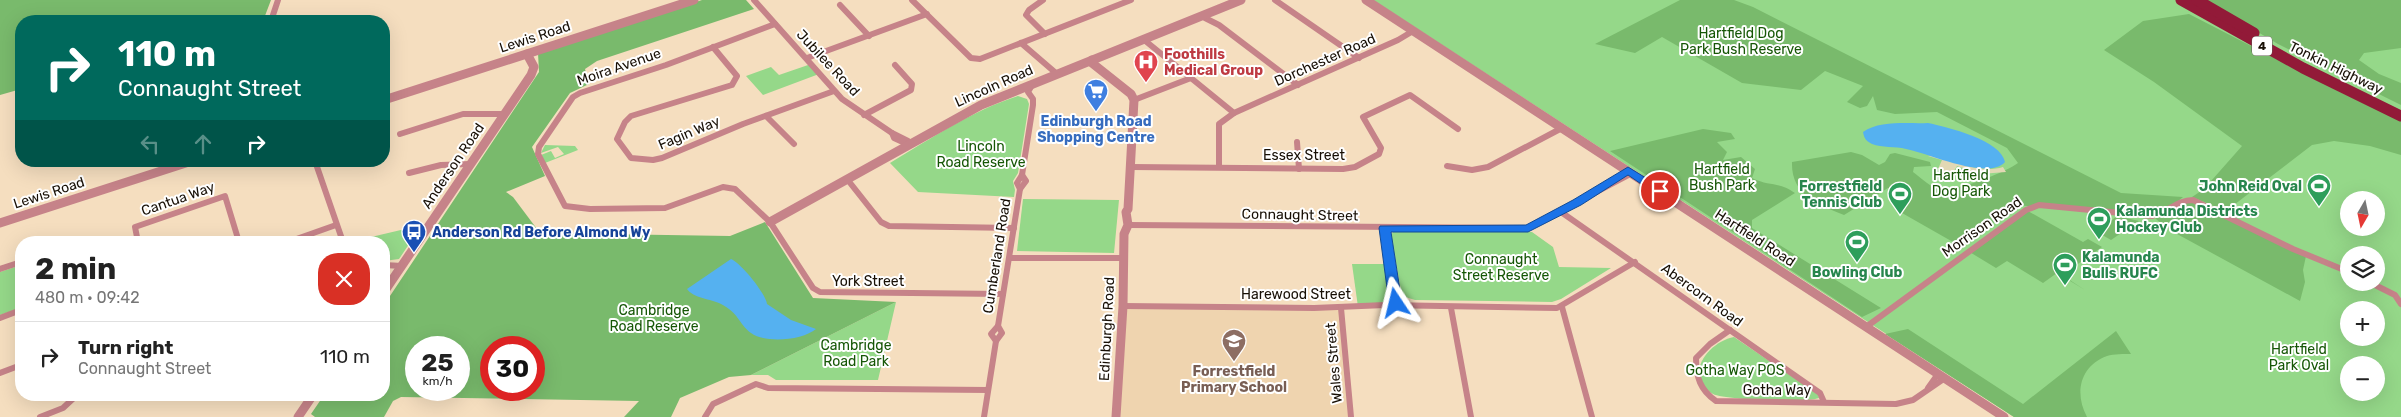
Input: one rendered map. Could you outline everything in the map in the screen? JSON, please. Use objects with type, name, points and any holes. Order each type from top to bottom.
[{"type":"highway","name":"Tonkin Highway","points":[[2181,0],[2303,68],[2401,116]]},
{"type":"highway","name":"Tonkin Highway","points":[[2197,0],[2290,53],[2401,109]]},
{"type":"street","points":[[273,15],[278,0]]},
{"type":"street","name":"Lewis Road","points":[[390,98],[694,0]]},
{"type":"street","name":"Jubilee Road","points":[[754,0],[842,99],[906,143]]},
{"type":"street","points":[[912,0],[971,58],[980,59],[1131,0]]},
{"type":"street","points":[[1043,0],[1029,10],[1026,15],[1045,34]]},
{"type":"street","name":"Lincoln Road","points":[[770,222],[891,154],[906,143],[926,135],[981,105],[1008,93],[1025,91],[1036,82],[1093,61],[1115,50],[1182,24],[1207,16],[1241,0]]},
{"type":"street","points":[[1275,0],[1360,58]]},
{"type":"street","name":"Hartfield Road","points":[[1366,0],[2004,417]]},
{"type":"street","points":[[840,5],[868,36]]},
{"type":"street","points":[[807,58],[927,14]]},
{"type":"street","points":[[1207,16],[1298,85]]},
{"type":"street","name":"Moira Avenue","points":[[770,222],[735,189],[723,187],[666,208],[590,209],[565,206],[538,154],[539,147],[574,97],[580,92],[666,65],[775,24]]},
{"type":"street","name":"Dorchester Road","points":[[1234,113],[1416,33]]},
{"type":"street","points":[[1143,40],[1234,113],[1218,124],[1219,167]]},
{"type":"street","points":[[1021,44],[1057,74]]},
{"type":"street","name":"Fagin Way","points":[[712,47],[737,76],[732,85],[631,116],[625,122],[617,139],[631,158],[653,160],[662,158],[834,91]]},
{"type":"street","name":"Anderson Road","points":[[390,283],[534,69],[527,54]]},
{"type":"street","points":[[1093,61],[1131,94],[1134,100],[1191,78]]},
{"type":"street","points":[[864,115],[911,90],[912,84],[894,65]]},
{"type":"street","name":"Cumberland Road","points":[[984,417],[996,341],[1002,333],[998,326],[1020,189],[1026,180],[1022,175],[1033,99],[1025,91]]},
{"type":"street","name":"Essex Street","points":[[1131,168],[1343,169],[1355,167],[1371,160],[1379,154],[1381,148],[1363,117],[1410,95],[1458,129]]},
{"type":"street","name":"Edinburgh Road","points":[[1116,417],[1123,306],[1124,234],[1132,226],[1126,212],[1128,209],[1131,168],[1134,100]]},
{"type":"street","points":[[400,134],[463,114],[505,114]]},
{"type":"street","points":[[766,116],[794,144]]},
{"type":"street","points":[[1447,166],[1472,170],[1488,168],[1562,128]]},
{"type":"street","points":[[1297,142],[1299,169]]},
{"type":"street","points":[[409,173],[441,165],[470,164]]},
{"type":"street","name":"Lewis Road","points":[[0,223],[173,167]]},
{"type":"street","points":[[317,167],[341,236]]},
{"type":"street","name":"Connaught Street","points":[[1132,226],[1519,229],[1536,226],[1630,171]]},
{"type":"street","points":[[847,179],[881,222],[889,226],[1014,228]]},
{"type":"street","name":"Cantua Way","points":[[137,236],[136,227],[225,196],[237,236]]},
{"type":"street","name":"Morrison Road","points":[[1866,327],[1968,251],[2026,210],[2036,206],[2152,216],[2165,214],[2184,200],[2193,200],[2293,249],[2340,268]]},
{"type":"street","name":"Abercorn Road","points":[[1562,212],[1820,393],[1824,402]]},
{"type":"street","name":"York Street","points":[[770,222],[813,288],[820,292],[1003,294]]},
{"type":"street","points":[[305,236],[336,225]]},
{"type":"street","points":[[1384,228],[1396,303]]},
{"type":"street","points":[[1010,258],[1125,258]]},
{"type":"street","points":[[1592,417],[1562,307],[1635,262]]},
{"type":"street","points":[[0,269],[15,264]]},
{"type":"street","points":[[390,265],[402,266]]},
{"type":"street","points":[[2385,291],[2394,296],[2401,304]]},
{"type":"street","name":"Harewood Street","points":[[1123,306],[1341,308],[1382,307],[1396,303],[1409,307],[1562,307]]},
{"type":"street","name":"Wales Street","points":[[1341,308],[1352,417]]},
{"type":"street","points":[[1451,308],[1471,417]]},
{"type":"street","points":[[0,318],[15,312]]},
{"type":"street","name":"Gotha Way","points":[[1730,330],[1710,344],[1696,358],[1698,383],[1707,396],[1716,401],[1896,404],[1912,400],[1928,388],[1936,386],[1941,376]]},
{"type":"street","points":[[0,373],[15,367]]},
{"type":"street","points":[[705,417],[713,404],[756,384],[768,388],[988,390]]},
{"type":"street","points":[[40,417],[63,408],[71,401]]},
{"type":"street","points":[[298,417],[309,401]]},
{"type":"shaded area","name":"Forrestfield Primary School","points":[[1123,306],[1341,308],[1351,417],[1121,417]]},
{"type":"green space","points":[[0,0],[271,0],[265,15],[15,15],[15,91],[0,95]]},
{"type":"green space","name":"Cambridge Road Reserve","points":[[702,0],[746,0],[754,9],[597,61],[585,69],[589,84],[570,93],[532,147],[545,176],[506,192],[513,197],[540,233],[730,236],[765,222],[813,298],[896,302],[751,375],[729,377],[680,398],[671,417],[624,417],[639,401],[545,399],[545,336],[480,336],[480,398],[470,398],[470,336],[405,336],[405,397],[393,401],[384,417],[315,417],[311,414],[320,401],[390,401],[390,296],[539,72],[538,53]]},
{"type":"green space","points":[[1373,0],[2401,0],[2401,417],[2014,417]]},
{"type":"green space","name":"Hartfield Dog Park Bush Reserve","points":[[1680,0],[1734,0],[1753,7],[2121,193],[2183,197],[2170,208],[2153,215],[2014,205],[2004,212],[1998,220],[1960,246],[1895,209],[1903,197],[1888,188],[1844,215],[1824,207],[1807,197],[1796,183],[1792,162],[1851,152],[1862,155],[1879,165],[1885,162],[1890,154],[1895,153],[1930,162],[1931,166],[1914,167],[1913,172],[1933,187],[1944,189],[1978,182],[2018,163],[2007,148],[1937,112],[1895,114],[1877,110],[1873,96],[1867,106],[1860,108],[1847,102],[1863,86],[1825,71],[1801,90],[1742,83],[1662,37],[1635,53],[1595,44]]},
{"type":"green space","points":[[2204,0],[2401,0],[2401,48],[2364,53],[2359,60],[2379,74],[2401,83],[2401,105],[2278,44]]},
{"type":"green space","points":[[2189,14],[2344,94],[2401,120],[2401,155],[2370,146],[2334,141],[2312,145],[2226,211],[2192,197],[2204,189],[2242,146],[2154,82],[2104,50],[2143,21]]},
{"type":"green space","points":[[811,64],[819,74],[763,95],[746,76],[771,67],[779,75]]},
{"type":"green space","name":"Lincoln Road Reserve","points":[[1018,96],[1027,99],[1029,104],[1018,173],[1013,181],[1014,197],[918,192],[890,163],[968,117]]},
{"type":"green space","name":"Hartfield Bush Park","points":[[1703,129],[1731,133],[1735,139],[1717,142],[1727,152],[1723,160],[1741,157],[1755,169],[1752,178],[1779,185],[1795,193],[1752,220],[1752,228],[1881,308],[1862,317],[1610,151]]},
{"type":"green space","points":[[545,145],[575,146],[578,150],[545,163],[541,155],[551,151],[555,158],[564,154],[558,147],[541,153]]},
{"type":"green space","points":[[1023,199],[1119,200],[1114,253],[1017,251]]},
{"type":"green space","points":[[2189,200],[2306,256],[2303,270],[2305,282],[2300,301],[2166,228],[2155,218]]},
{"type":"green space","points":[[2026,210],[2083,242],[2088,239],[2102,247],[2062,275],[2085,290],[2057,273],[2043,283],[2007,261],[1996,268],[1968,251]]},
{"type":"green space","points":[[2117,216],[2139,221],[2111,240],[2097,232]]},
{"type":"green space","points":[[422,225],[399,259],[390,260],[390,236],[375,236]]},
{"type":"green space","name":"Connaught Street Reserve","points":[[1393,232],[1532,232],[1553,247],[1559,267],[1611,268],[1561,299],[1552,302],[1415,300],[1402,296],[1391,235]]},
{"type":"green space","points":[[1352,264],[1389,264],[1396,303],[1358,307]]},
{"type":"green space","points":[[15,267],[15,310],[0,315],[0,272]]},
{"type":"green space","name":"Cambridge Road Park","points":[[896,302],[878,380],[776,380],[768,375],[751,375]]},
{"type":"green space","points":[[1908,329],[2023,404],[2116,331],[2131,354],[2107,356],[2091,366],[2085,373],[2080,390],[2083,408],[2087,417],[2014,417],[1885,334]]},
{"type":"green space","name":"Gotha Way POS","points":[[1734,337],[1818,394],[1819,398],[1811,400],[1766,400],[1733,398],[1713,394],[1704,387],[1699,369],[1708,352],[1715,345]]},
{"type":"sand","points":[[1933,155],[1976,168],[1994,169],[2003,167],[2006,172],[1980,174],[1957,166],[1952,174],[1938,169],[1942,160],[1928,156]]},
{"type":"sand","points":[[1218,367],[1235,368],[1233,389],[1215,388]]},
{"type":"water","points":[[1928,123],[1960,131],[1984,141],[2001,154],[2005,162],[1997,167],[1985,169],[1957,164],[1916,151],[1872,144],[1868,142],[1863,132],[1886,124]]},
{"type":"water","points":[[731,259],[741,266],[752,279],[766,299],[767,304],[791,320],[816,329],[794,338],[766,339],[751,333],[727,307],[693,294],[687,289]]},
{"type":"place","name":"Foothills Medical Group","points":[[1146,83]]},
{"type":"place","name":"Edinburgh Road Shopping Centre","points":[[1096,112]]},
{"type":"place","name":"John Reid Oval","points":[[2319,207]]},
{"type":"place","name":"Forrestfield Tennis Club","points":[[1900,215]]},
{"type":"place","name":"Kalamunda Districts Hockey Club","points":[[2099,240]]},
{"type":"place","name":"Anderson Rd Before Almond Wy","points":[[414,253]]},
{"type":"place","name":"Bowling Club","points":[[1857,263]]},
{"type":"place","name":"Kalamunda Bulls RUFC","points":[[2065,286]]},
{"type":"place","name":"Forrestfield Primary School","points":[[1234,362]]},
{"type":"route","points":[[1396,303],[1384,228],[1528,228],[1536,226],[1577,203],[1608,185],[1628,170],[1660,191]]},
{"type":"park label","name":"Hartfield Dog Park","points":[[1961,184]]},
{"type":"park label","name":"Hartfield Park Oval","points":[[2299,358]]}]
